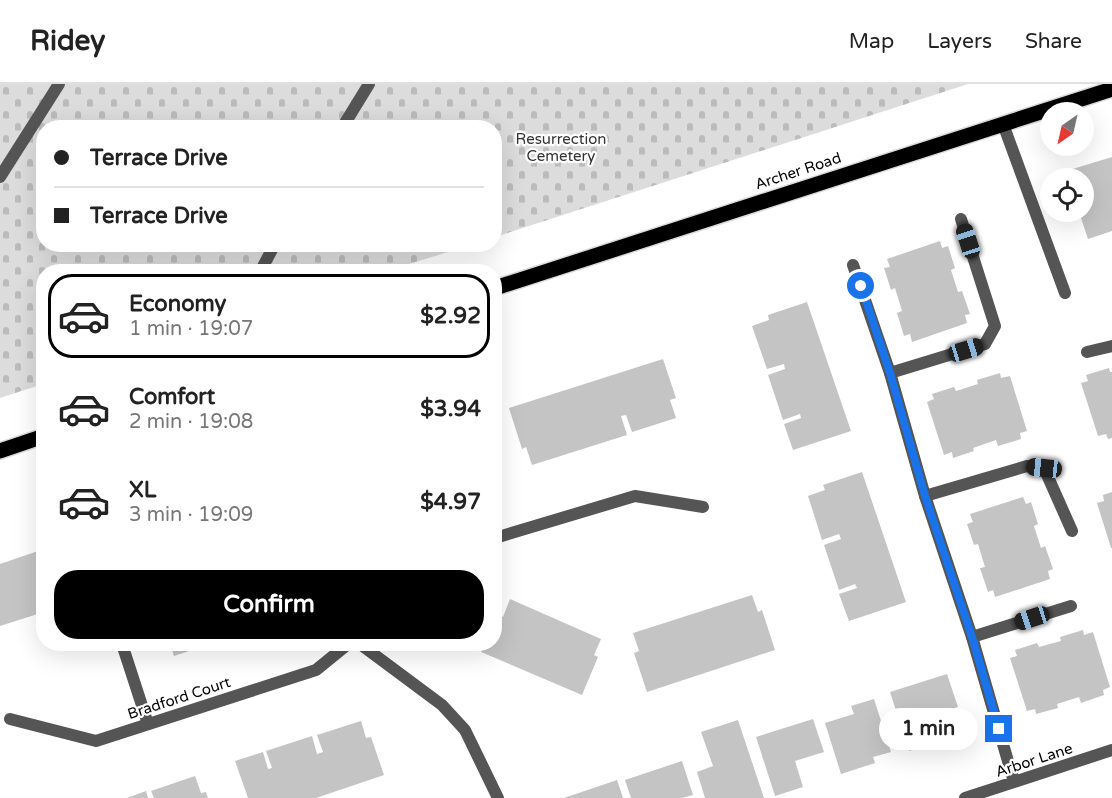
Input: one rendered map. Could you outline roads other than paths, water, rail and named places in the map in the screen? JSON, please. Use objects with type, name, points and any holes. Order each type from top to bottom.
[{"type":"main road","name":"Archer Road","points":[[502,286],[1112,89]]},
{"type":"main road","points":[[0,451],[36,439]]},
{"type":"street","points":[[36,120],[59,84]]},
{"type":"street","points":[[347,120],[369,84]]},
{"type":"street","points":[[0,177],[36,120]]},
{"type":"street","points":[[1003,124],[1065,293]]},
{"type":"street","points":[[890,373],[985,344],[995,326],[961,219]]},
{"type":"street","points":[[853,265],[890,373],[925,496],[972,637],[1014,782]]},
{"type":"street","points":[[1087,352],[1112,346]]},
{"type":"street","points":[[925,496],[1027,466],[1044,468],[1072,531]]},
{"type":"street","points":[[502,536],[635,496],[703,507]]},
{"type":"street","points":[[972,637],[1071,606]]},
{"type":"street","points":[[124,651],[148,724]]},
{"type":"street","name":"Bradford Court","points":[[10,719],[96,741],[316,670],[339,651]]},
{"type":"street","points":[[369,651],[442,705],[465,730],[498,798]]},
{"type":"street","name":"Arbor Lane","points":[[965,798],[1112,750]]},
{"type":"park label","name":"Resurrection Cemetery","points":[[561,148]]}]
